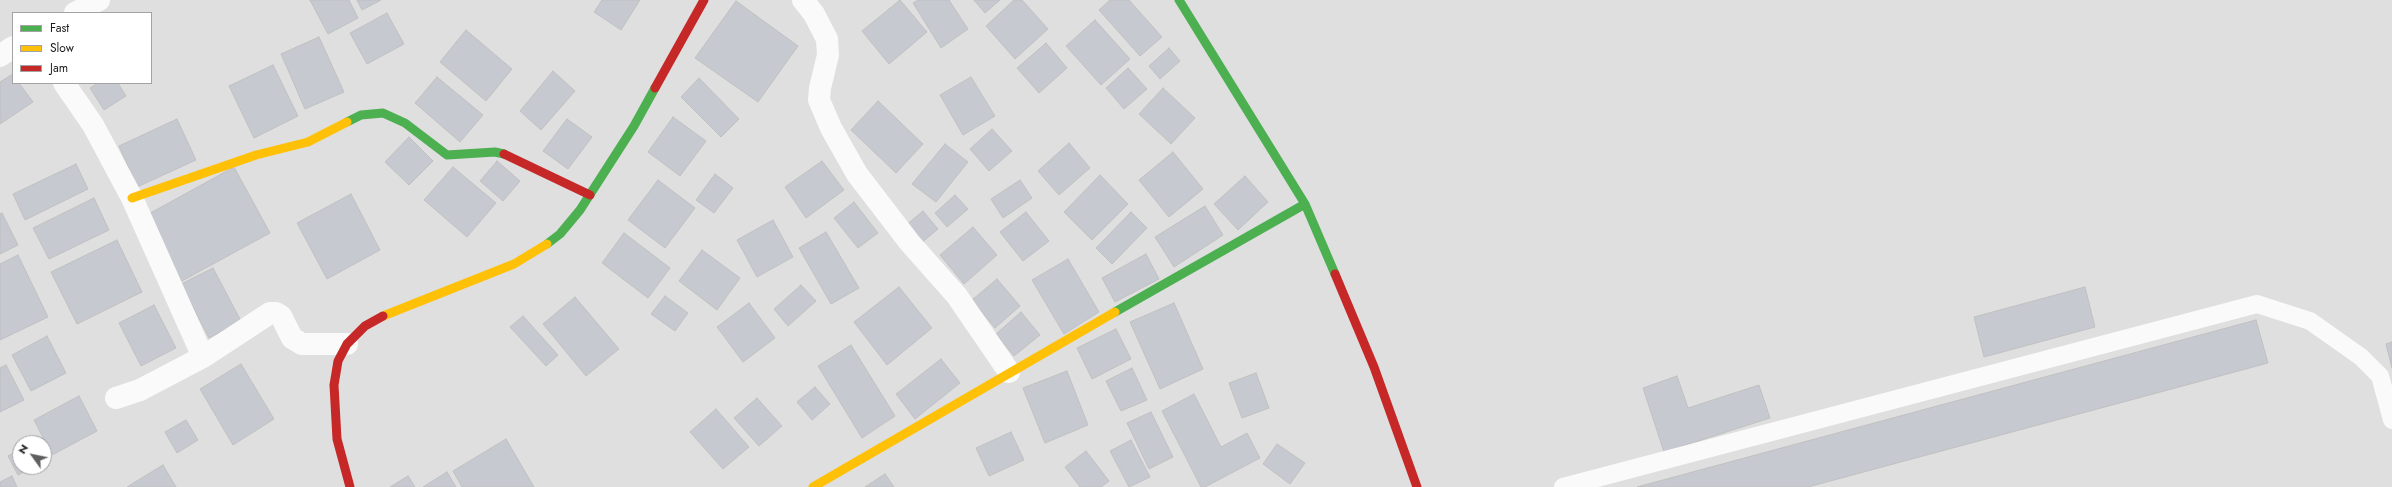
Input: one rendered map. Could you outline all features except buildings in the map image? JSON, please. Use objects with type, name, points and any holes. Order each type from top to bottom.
[{"type":"street","points":[[77,12],[99,0]]},
{"type":"street","points":[[350,487],[337,439],[334,385],[338,361],[347,344],[365,326],[391,311],[514,264],[540,250],[560,234],[590,195],[634,126],[704,0]]},
{"type":"street","points":[[803,0],[814,14],[828,39],[828,55],[820,88],[819,100],[831,128],[857,174],[910,243],[957,296],[1008,372]]},
{"type":"street","points":[[1179,0],[1305,204],[1374,367],[1416,487]]},
{"type":"street","points":[[65,84],[93,125],[132,198],[203,357]]},
{"type":"street","points":[[132,198],[256,155],[308,142],[361,115],[383,113],[405,123],[447,155],[495,152],[507,155],[590,195]]},
{"type":"street","points":[[813,487],[1008,372],[1305,204]]},
{"type":"street","points":[[116,398],[140,390],[203,357],[270,313],[276,313],[280,316],[292,338],[302,344],[347,344]]},
{"type":"lane","points":[[1564,487],[2257,304],[2310,321],[2361,357],[2380,376],[2392,420]]},
{"type":"traffic: fast","points":[[1179,0],[1305,204],[1335,274]]},
{"type":"traffic: fast","points":[[547,244],[560,234],[580,210],[634,126],[655,88]]},
{"type":"traffic: fast","points":[[347,122],[361,115],[383,113],[405,123],[447,155],[495,152],[504,154]]},
{"type":"traffic: fast","points":[[1115,312],[1305,204]]},
{"type":"traffic: slow","points":[[132,198],[256,155],[308,142],[347,122]]},
{"type":"traffic: slow","points":[[383,316],[514,264],[547,244]]},
{"type":"traffic: slow","points":[[813,487],[1115,312]]},
{"type":"traffic: jam","points":[[655,88],[704,0]]},
{"type":"traffic: jam","points":[[504,154],[590,195]]},
{"type":"traffic: jam","points":[[1335,274],[1374,367],[1417,487]]},
{"type":"traffic: jam","points":[[350,487],[337,439],[334,385],[338,361],[347,344],[365,326],[383,316]]}]
